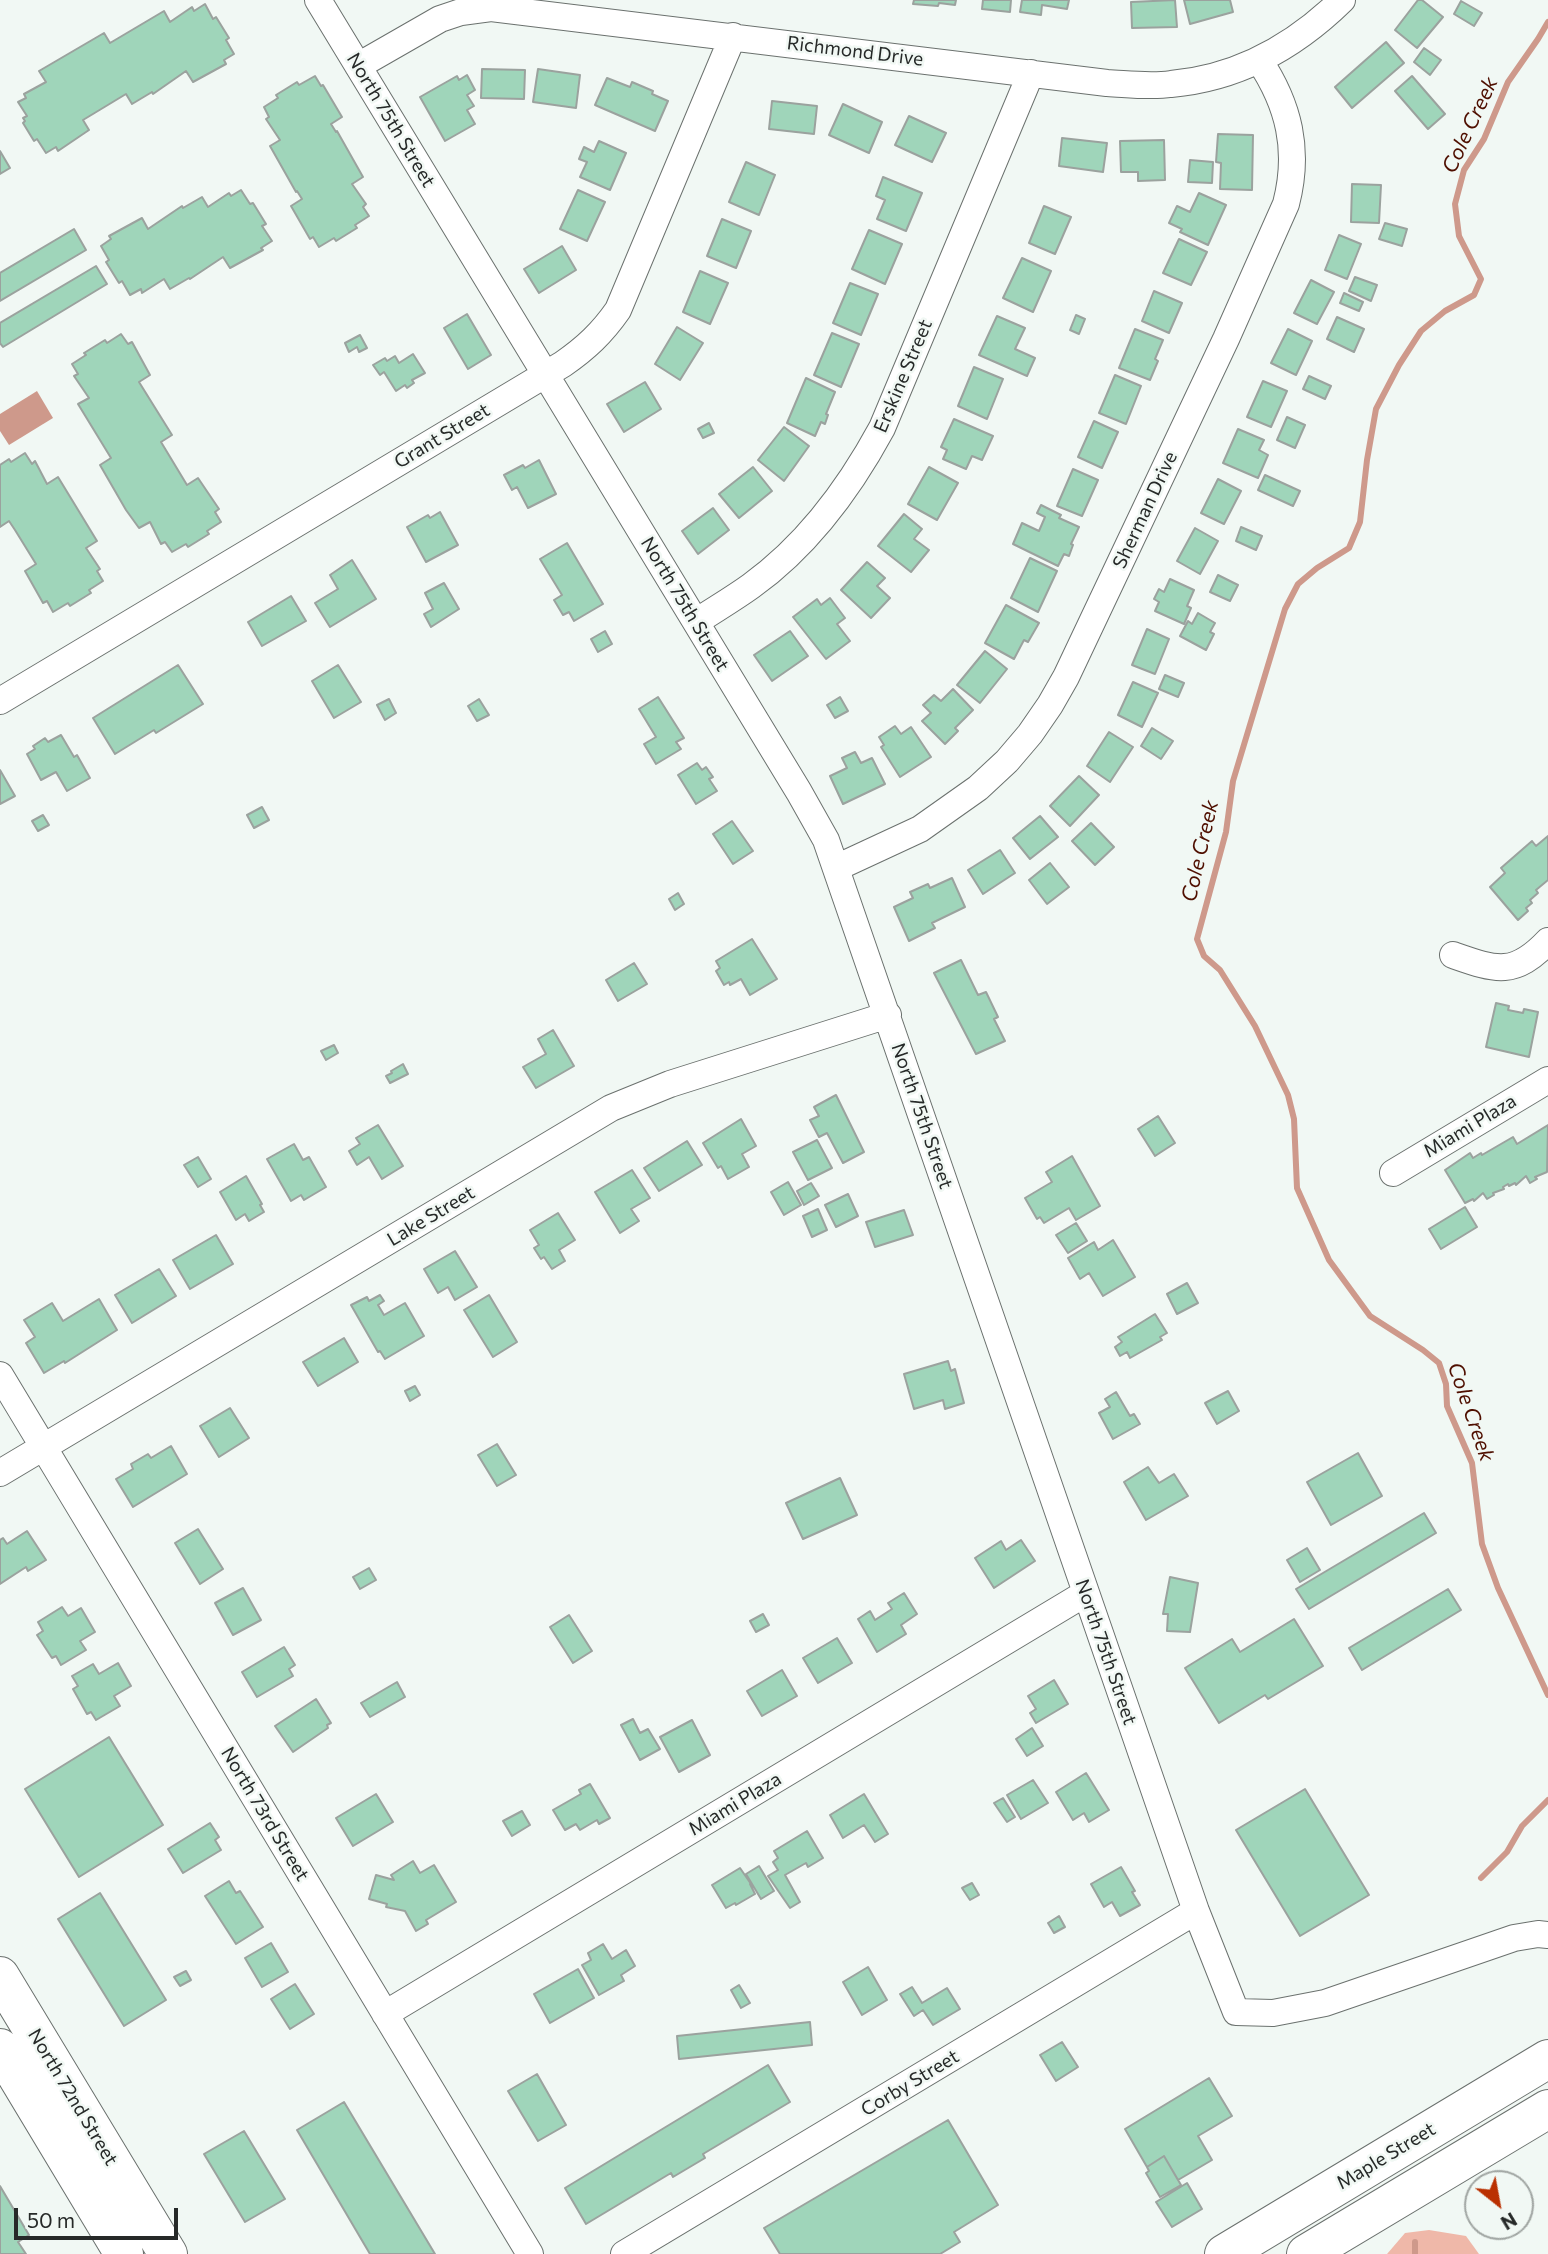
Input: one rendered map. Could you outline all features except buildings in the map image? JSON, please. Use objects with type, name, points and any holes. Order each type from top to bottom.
[{"type":"main road","name":"North 72nd Street","points":[[0,1976],[168,2254]]},
{"type":"main road","name":"North 72nd Street","points":[[0,2048],[124,2254]]},
{"type":"main road","name":"Maple Street","points":[[1224,2254],[1548,2059]]},
{"type":"main road","points":[[1306,2254],[1548,2109]]},
{"type":"street","name":"North 75th Street","points":[[318,0],[826,841],[1196,1911],[1236,2012],[1273,2013],[1325,2003],[1514,1938],[1548,1935]]},
{"type":"street","name":"Richmond Drive","points":[[358,66],[440,19],[461,12],[491,8],[1107,83],[1172,85],[1233,72],[1259,60],[1287,46],[1320,22],[1342,0]]},
{"type":"street","name":"Grant Street","points":[[0,701],[563,364],[590,345],[604,331],[618,310],[733,36]]},
{"type":"street","name":"Sherman Drive","points":[[836,868],[920,829],[978,788],[1007,761],[1030,734],[1066,677],[1226,339],[1286,204],[1291,186],[1292,137],[1271,79],[1259,60]]},
{"type":"street","name":"Erskine Street","points":[[696,622],[752,586],[791,553],[828,513],[862,466],[882,428],[1031,73]]},
{"type":"street","points":[[1453,956],[1500,968],[1524,962],[1548,941]]},
{"type":"street","name":"Lake Street","points":[[0,1473],[611,1108],[670,1084],[888,1015]]},
{"type":"street","name":"Miami Plaza","points":[[1393,1173],[1548,1080]]},
{"type":"street","name":"North 73rd Street","points":[[0,1375],[530,2254]]},
{"type":"street","name":"Miami Plaza","points":[[385,2014],[1086,1593]]},
{"type":"street","name":"Corby Street","points":[[624,2254],[1196,1911]]},
{"type":"shaded area","points":[[37,391],[53,418],[9,445],[0,431],[0,414]]},
{"type":"shaded area","points":[[1429,2230],[1464,2236],[1464,2240],[1469,2240],[1479,2254],[1387,2254],[1405,2233]]},
{"type":"waterway","name":"Cole Creek","points":[[1548,22],[1508,82],[1484,139],[1464,170],[1455,204],[1459,236],[1481,279],[1474,295],[1445,311],[1421,331],[1399,365],[1376,409],[1360,522],[1349,548],[1317,568],[1298,584],[1285,609],[1233,781],[1226,832],[1197,939],[1204,956],[1220,970],[1255,1026],[1288,1095],[1294,1119],[1297,1188],[1329,1260],[1370,1316],[1439,1363],[1446,1384],[1447,1406],[1472,1463],[1482,1544],[1498,1588],[1548,1695]]},
{"type":"waterway","name":"Cole Creek","points":[[1481,1878],[1507,1852],[1522,1826],[1548,1800]]},
{"type":"waterway","name":"Cole Creek","points":[[1415,2242],[1415,2254]]}]
